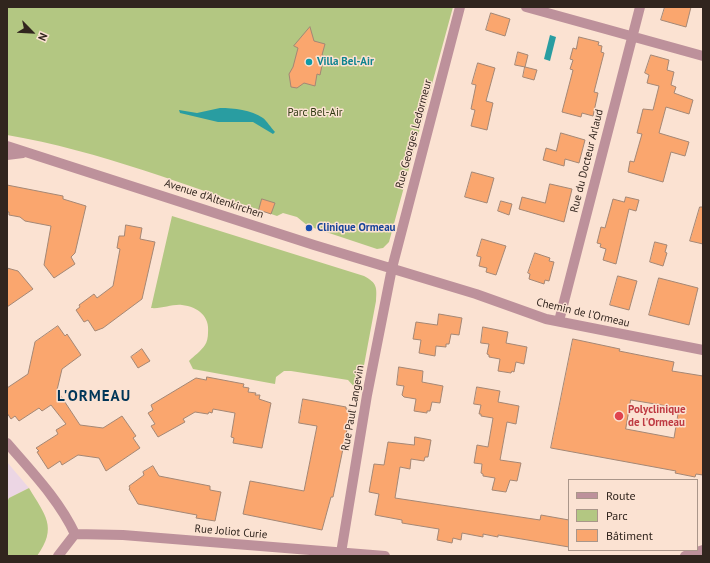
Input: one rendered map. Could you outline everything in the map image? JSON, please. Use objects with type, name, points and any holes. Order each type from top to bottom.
[{"type":"street","name":"Rue Georges Ledormeur","points":[[392,268],[411,190],[460,7]]},
{"type":"street","points":[[526,7],[632,35],[703,56]]},
{"type":"street","name":"Rue du Docteur Arlaud","points":[[559,322],[640,7]]},
{"type":"street","name":"Avenue d'Altenkirchen","points":[[7,146],[314,245],[392,268]]},
{"type":"street","name":"Avenue d'Altenkirchen","points":[[7,155],[27,153]]},
{"type":"street","name":"Chemin de l'Ormeau","points":[[392,268],[559,322],[703,350]]},
{"type":"street","name":"Rue Paul Langevin","points":[[341,553],[367,395],[392,268]]},
{"type":"street","points":[[7,443],[46,488],[68,519],[75,534],[58,556]]},
{"type":"street","name":"Rue Joliot Curie","points":[[75,534],[123,535],[385,556]]},
{"type":"street","points":[[685,556],[703,550]]},
{"type":"shaded area","points":[[7,462],[29,488],[9,498],[7,502]]},
{"type":"green space","name":"Parc Bel-Air","points":[[7,7],[453,7],[389,242],[383,248],[377,249],[308,226],[297,217],[283,213],[277,216],[144,170],[76,150],[7,135]]},
{"type":"green space","points":[[172,216],[364,276],[372,281],[376,289],[376,301],[359,392],[348,380],[291,371],[284,371],[276,377],[275,384],[193,369],[189,361],[206,344],[208,327],[205,317],[198,310],[182,305],[151,308]]},
{"type":"green space","points":[[29,488],[47,521],[47,537],[37,556],[7,556],[7,502],[9,498]]},
{"type":"water","points":[[550,35],[556,37],[550,61],[544,59]]},
{"type":"water","points":[[220,108],[242,110],[258,115],[264,119],[275,132],[273,134],[253,122],[218,122],[180,113],[179,110],[197,113]]},
{"type":"building","points":[[665,7],[691,7],[686,27],[661,20]]},
{"type":"building","points":[[491,13],[510,19],[505,36],[486,30]]},
{"type":"building","name":"Villa Bel-Air","points":[[310,27],[314,41],[325,44],[322,55],[324,56],[320,75],[317,74],[315,86],[304,83],[297,88],[291,87],[289,74],[293,67],[298,48],[294,46]]},
{"type":"building","points":[[579,37],[599,42],[598,45],[602,46],[601,52],[604,53],[594,92],[598,93],[593,116],[582,113],[581,117],[562,112],[573,70],[570,69],[573,60],[570,59],[573,48],[576,49]]},
{"type":"building","points":[[518,52],[528,55],[525,67],[515,65]]},
{"type":"building","points":[[651,55],[669,60],[667,70],[674,72],[671,85],[676,87],[674,93],[693,100],[689,114],[666,107],[659,133],[689,142],[685,156],[671,152],[663,182],[628,172],[630,161],[634,162],[642,134],[637,133],[643,109],[653,110],[659,86],[647,83],[649,75],[645,73]]},
{"type":"building","points":[[478,63],[495,68],[486,101],[493,103],[487,130],[471,126],[475,110],[471,109],[476,85],[472,84]]},
{"type":"building","points":[[525,67],[537,70],[534,80],[523,77]]},
{"type":"building","points":[[561,133],[585,140],[579,163],[565,159],[564,166],[543,160],[546,148],[556,151]]},
{"type":"building","points":[[472,172],[494,178],[487,203],[465,197]]},
{"type":"building","points":[[550,184],[572,189],[564,222],[519,209],[522,197],[545,203]]},
{"type":"building","points":[[7,185],[63,196],[63,199],[86,206],[75,253],[71,257],[75,264],[54,278],[44,265],[51,226],[25,221],[20,217],[9,215],[9,212],[7,212]]},
{"type":"building","points":[[626,197],[639,200],[636,211],[629,209],[616,264],[603,260],[606,249],[600,247],[601,244],[597,243],[601,227],[605,228],[613,199],[624,202]]},
{"type":"building","points":[[262,199],[275,203],[271,214],[259,210]]},
{"type":"building","points":[[501,201],[512,204],[509,215],[498,211]]},
{"type":"building","points":[[700,207],[703,207],[703,244],[690,241]]},
{"type":"building","points":[[126,225],[142,228],[140,239],[155,242],[142,299],[103,328],[95,331],[88,320],[84,322],[76,310],[80,307],[79,305],[94,294],[97,298],[113,286],[120,249],[117,248],[119,236],[124,236]]},
{"type":"building","points":[[482,239],[506,246],[496,275],[486,272],[487,268],[479,266],[481,257],[477,256]]},
{"type":"building","points":[[655,242],[667,245],[665,252],[667,253],[663,266],[650,262]]},
{"type":"building","points":[[535,253],[550,258],[549,261],[554,262],[549,281],[545,280],[544,284],[529,279],[530,274],[528,273]]},
{"type":"building","points":[[7,268],[18,271],[33,289],[7,307]]},
{"type":"building","points":[[618,276],[637,281],[629,310],[610,305]]},
{"type":"building","points":[[659,278],[698,288],[689,325],[649,315]]},
{"type":"building","points":[[439,314],[462,318],[459,335],[451,334],[449,344],[446,344],[446,347],[436,346],[435,356],[419,353],[421,340],[413,339],[416,322],[437,325]]},
{"type":"building","points":[[58,326],[65,336],[67,334],[81,355],[62,369],[57,390],[80,425],[103,428],[122,416],[136,436],[133,438],[140,448],[106,471],[99,458],[78,455],[62,465],[60,461],[48,469],[36,448],[58,434],[56,430],[66,424],[51,405],[42,411],[39,408],[19,421],[15,416],[11,419],[7,413],[7,388],[28,374],[35,342]]},
{"type":"building","points":[[483,327],[508,332],[506,343],[527,347],[524,364],[516,362],[514,372],[512,371],[511,373],[498,371],[500,359],[489,357],[487,354],[489,344],[481,343]]},
{"type":"building","name":"Polyclinique de l'Ormeau","points":[[573,339],[620,349],[619,351],[674,362],[672,371],[703,376],[703,475],[696,474],[695,477],[675,473],[676,471],[551,448]],"holes":[[[631,400],[679,408],[674,438],[626,429]]]},
{"type":"building","points":[[142,349],[150,361],[138,368],[131,357]]},
{"type":"building","points":[[399,367],[423,371],[422,382],[443,386],[440,403],[432,402],[430,411],[427,411],[427,413],[414,411],[416,399],[404,397],[402,395],[404,386],[397,385]]},
{"type":"building","points":[[207,377],[244,384],[243,387],[249,388],[248,392],[256,393],[255,395],[260,395],[259,399],[271,403],[262,448],[233,443],[234,438],[231,437],[235,413],[213,409],[212,413],[209,412],[208,414],[195,412],[183,419],[185,422],[158,437],[151,426],[155,424],[148,413],[153,410],[151,405],[196,378],[206,380]]},
{"type":"building","points":[[477,387],[500,391],[498,402],[519,406],[516,424],[507,422],[500,460],[521,463],[517,481],[510,480],[506,492],[492,490],[495,478],[483,476],[481,473],[482,464],[474,463],[477,445],[488,447],[493,418],[481,416],[481,414],[479,414],[481,405],[474,404]]},
{"type":"building","points":[[303,399],[346,407],[346,409],[351,410],[333,497],[331,497],[322,530],[243,514],[250,481],[304,491],[317,426],[299,423]]},
{"type":"building","points":[[415,437],[431,440],[428,457],[425,457],[424,461],[411,459],[410,469],[400,467],[395,498],[540,520],[541,515],[568,520],[568,547],[498,535],[498,537],[483,534],[483,537],[462,533],[461,540],[453,538],[452,543],[437,540],[439,529],[402,523],[402,520],[375,515],[379,494],[369,492],[374,464],[384,465],[388,442],[414,445]]},
{"type":"building","points":[[153,466],[159,476],[210,486],[210,490],[221,492],[215,521],[196,518],[197,515],[138,504],[129,489],[129,486],[144,475],[143,472]]},
{"type":"place","name":"Villa Bel-Air","points":[[309,62]]},
{"type":"place","name":"Clinique Ormeau","points":[[309,228]]},
{"type":"place","name":"Polyclinique de l'Ormeau","points":[[619,416]]},
{"type":"district","name":"L'ORMEAU","points":[[94,397]]}]
